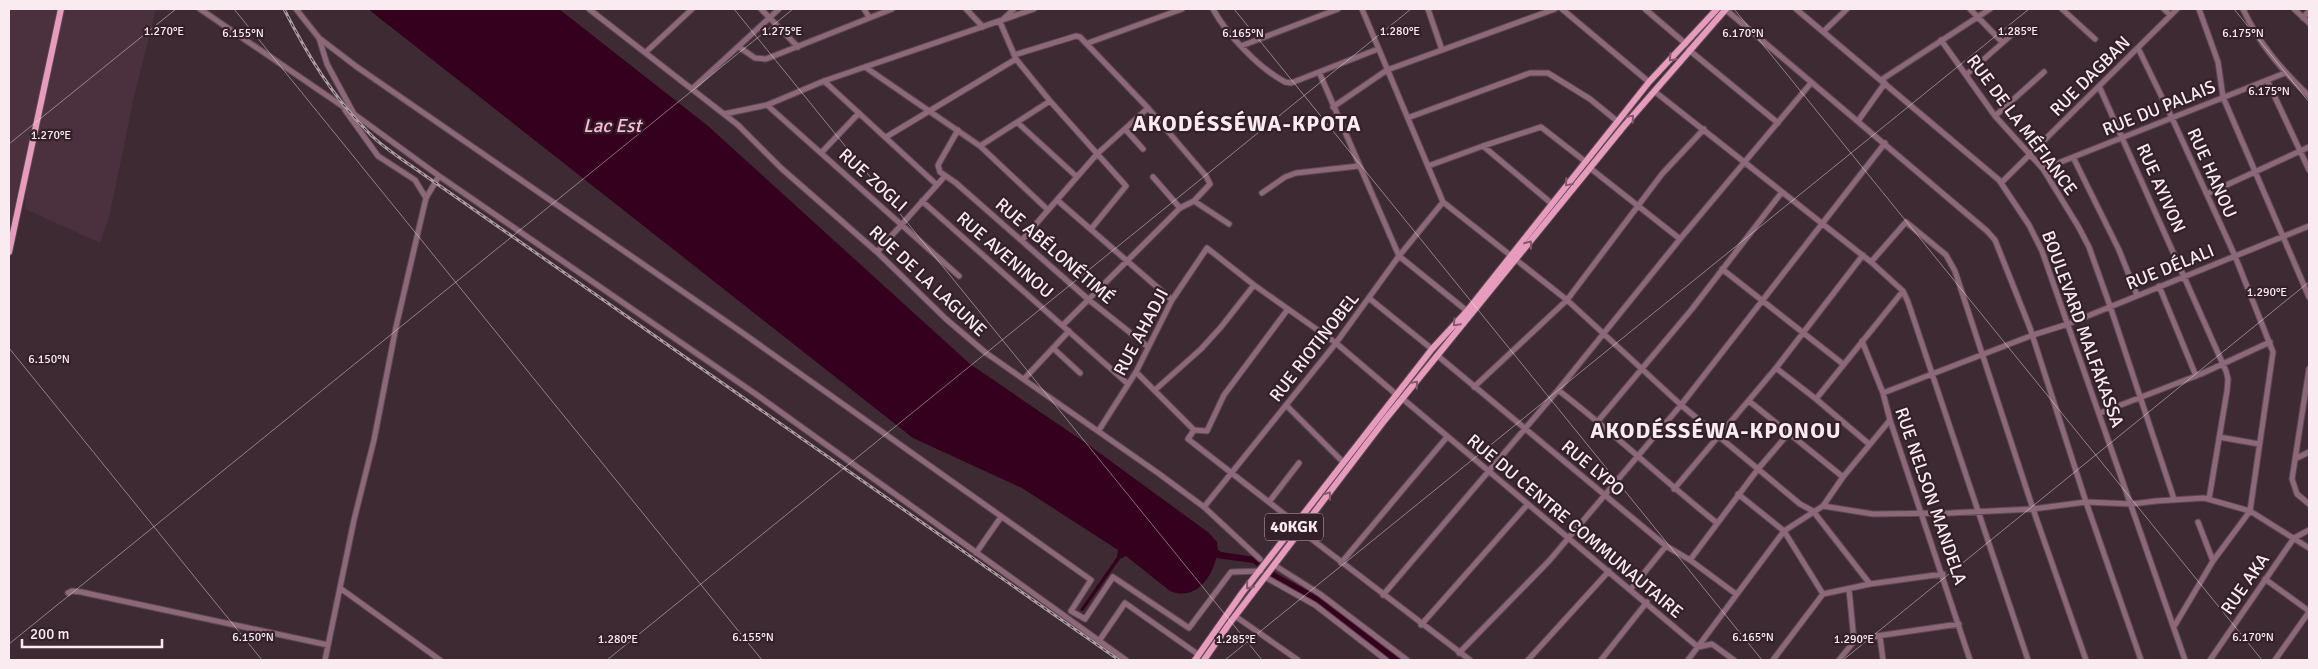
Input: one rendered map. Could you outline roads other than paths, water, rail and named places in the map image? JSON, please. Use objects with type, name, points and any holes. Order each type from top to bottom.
[{"type":"main road","points":[[9,252],[62,9]]},
{"type":"main road","points":[[1400,397],[1438,356],[1516,261],[1654,91],[1717,9]]},
{"type":"main road","points":[[1400,397],[1432,349],[1467,311],[1649,82],[1725,9]]},
{"type":"main road","name":"40KGK","points":[[1197,658],[1263,574],[1274,565],[1301,531],[1400,397]]},
{"type":"main road","name":"40KGK","points":[[1206,659],[1297,524],[1344,463],[1382,420]]},
{"type":"street","points":[[200,9],[757,395],[1126,660]]},
{"type":"street","points":[[296,9],[319,38],[372,77],[737,329],[1091,580],[1071,611],[1085,619],[1113,577],[1189,628],[1231,572],[1263,574],[1315,605],[1386,660]]},
{"type":"street","name":"RUE DE LA LAGUNE","points":[[589,9],[724,114],[781,168],[877,252],[946,319],[986,353],[1099,430],[1204,507],[1260,559]]},
{"type":"street","points":[[646,52],[692,9]]},
{"type":"street","points":[[761,9],[798,47]]},
{"type":"street","points":[[692,89],[779,9]]},
{"type":"street","points":[[864,9],[869,17]]},
{"type":"street","points":[[739,47],[754,58],[762,60],[892,9]]},
{"type":"street","points":[[966,9],[983,27]]},
{"type":"street","points":[[1000,22],[1014,9]]},
{"type":"street","points":[[724,114],[767,105],[824,81],[1034,9]]},
{"type":"street","points":[[1088,43],[1182,9]]},
{"type":"street","points":[[1213,9],[1241,46],[1285,82],[1291,83],[1378,49]]},
{"type":"street","points":[[1241,46],[1338,9]]},
{"type":"street","points":[[1362,9],[1387,70],[1410,118],[1444,202],[1566,300],[1681,404],[1800,504],[1813,511],[1870,584]]},
{"type":"street","points":[[1428,9],[1442,50]]},
{"type":"street","points":[[1333,106],[1387,70],[1555,9]]},
{"type":"street","points":[[1562,9],[1649,82]]},
{"type":"street","points":[[1645,9],[1687,47],[1778,123]]},
{"type":"street","points":[[1725,9],[1988,231],[1995,240],[2033,335],[2086,502],[2141,660]]},
{"type":"street","name":"BOULEVARD MALFAKASSA","points":[[1796,9],[2001,183],[2029,225],[2042,251],[2186,660]]},
{"type":"street","points":[[1824,31],[1847,9]]},
{"type":"street","points":[[1970,9],[2002,42]]},
{"type":"street","points":[[1858,121],[1883,81],[1941,40],[1990,9]]},
{"type":"street","points":[[2062,9],[2095,39]]},
{"type":"street","points":[[2164,9],[2170,15]]},
{"type":"street","name":"RUE DAGBAN","points":[[2001,183],[2177,9]]},
{"type":"street","points":[[2199,9],[2218,62],[2224,97],[2309,297]]},
{"type":"street","points":[[2243,9],[2254,34],[2285,73],[2309,96]]},
{"type":"street","points":[[2294,9],[2309,24]]},
{"type":"street","points":[[2303,18],[2309,11]]},
{"type":"street","points":[[1000,22],[1015,57],[1050,101],[1126,186],[1091,229]]},
{"type":"street","points":[[1966,75],[2017,30]]},
{"type":"street","points":[[886,137],[931,111],[1015,57],[1076,36],[1088,43],[1148,108],[1206,176],[1210,184],[1194,201],[1180,208],[1063,325]]},
{"type":"street","points":[[319,38],[327,64],[354,114]]},
{"type":"street","name":"RUE DE LA MÉFIANCE","points":[[1941,40],[1995,116],[2043,169],[2089,247],[2174,499]]},
{"type":"street","name":"RUE HANOU","points":[[2138,48],[2235,256],[2270,342]]},
{"type":"street","points":[[865,67],[980,146],[1048,210]]},
{"type":"street","points":[[1319,72],[1399,256],[1467,311]]},
{"type":"street","points":[[1410,118],[1530,73],[1542,72],[1548,73],[1584,95],[1617,121]]},
{"type":"street","points":[[1995,116],[2044,72]]},
{"type":"street","name":"RUE DU PALAIS","points":[[2043,169],[2285,73]]},
{"type":"street","points":[[2267,80],[2309,170]]},
{"type":"street","points":[[824,81],[937,185]]},
{"type":"street","points":[[1383,595],[1558,390],[1680,239],[1811,83]]},
{"type":"street","name":"RUE AYIVON","points":[[2098,86],[2185,275],[2228,379],[2209,498]]},
{"type":"street","points":[[1654,91],[1863,255],[1903,291],[1934,375],[2028,660]]},
{"type":"street","points":[[980,146],[1050,101]]},
{"type":"street","name":"RUE ZOGLI","points":[[767,105],[959,276]]},
{"type":"street","points":[[342,106],[378,156],[415,180],[426,198]]},
{"type":"street","points":[[1022,240],[1097,154],[1148,108]]},
{"type":"street","points":[[821,153],[859,113]]},
{"type":"street","points":[[1018,123],[1077,177]]},
{"type":"street","points":[[1428,166],[1542,127],[1586,162]]},
{"type":"street","points":[[1124,129],[1143,149]]},
{"type":"street","points":[[1474,387],[1566,300],[1662,174],[1704,129]]},
{"type":"street","points":[[877,252],[944,176],[938,169],[938,166],[958,130]]},
{"type":"street","points":[[1459,653],[1549,561],[1681,404],[1885,143]]},
{"type":"street","points":[[1483,146],[1551,203]]},
{"type":"street","points":[[2207,194],[2309,147]]},
{"type":"street","points":[[2073,157],[2119,250],[2137,295]]},
{"type":"street","points":[[1262,193],[1285,177],[1296,173],[1359,166]]},
{"type":"street","points":[[1590,168],[1680,239]]},
{"type":"street","points":[[325,660],[374,440],[396,327],[426,198],[439,176]]},
{"type":"street","name":"RUE ABÉLONÉTIMÉ","points":[[944,176],[1022,240],[1089,300],[1147,346]]},
{"type":"street","points":[[1153,177],[1180,208]]},
{"type":"street","points":[[1598,421],[1643,369],[1782,192]]},
{"type":"street","points":[[1057,200],[1172,300]]},
{"type":"street","name":"RUE AVENINOU","points":[[922,201],[1128,384]]},
{"type":"street","points":[[1194,201],[1229,224]]},
{"type":"street","name":"RUE RIOTINOBEL","points":[[1204,507],[1336,343],[1370,299],[1399,256],[1444,202]]},
{"type":"street","points":[[1871,262],[1906,222],[1946,255],[1955,271],[2033,509],[2086,660]]},
{"type":"street","name":"RUE DÉLALI","points":[[1883,393],[1934,375],[2033,335],[2068,324],[2309,226]]},
{"type":"street","name":"RUE DU CENTRE COMMUNAUTAIRE","points":[[1208,248],[1254,285],[1336,343],[1698,646],[1712,644],[1734,660]]},
{"type":"street","name":"RUE AHADJI","points":[[1099,430],[1136,372],[1147,346],[1172,300],[1208,248]]},
{"type":"street","points":[[1674,489],[1776,368],[1863,255]]},
{"type":"street","points":[[1722,269],[1760,301],[1844,364]]},
{"type":"street","points":[[1155,390],[1211,338],[1254,285]]},
{"type":"street","points":[[2159,286],[2196,376]]},
{"type":"street","points":[[1816,398],[1903,291]]},
{"type":"street","points":[[1370,299],[1432,349]]},
{"type":"street","points":[[1136,372],[1194,430],[1207,431],[1224,395],[1288,309]]},
{"type":"street","points":[[1024,379],[1069,330]]},
{"type":"street","name":"RUE NELSON MANDELA","points":[[1862,341],[1883,393],[1890,420],[1923,514],[1970,660]]},
{"type":"street","points":[[2100,414],[2196,376],[2270,342],[2273,354],[2250,511],[2214,562],[2175,625]]},
{"type":"street","points":[[1053,348],[1080,373]]},
{"type":"street","name":"RUE LYPO","points":[[1438,356],[1666,546],[1690,560],[1736,594]]},
{"type":"street","points":[[1776,368],[1816,398],[1869,444]]},
{"type":"street","points":[[2309,369],[2292,479],[2297,494],[2309,504]]},
{"type":"street","points":[[1558,390],[1598,421],[1674,489],[1717,523]]},
{"type":"street","points":[[1749,401],[1843,477]]},
{"type":"street","points":[[1286,406],[1344,463]]},
{"type":"street","points":[[1688,660],[1784,531],[1823,506],[1843,477],[1890,420]]},
{"type":"street","points":[[1194,430],[1188,439],[1297,524]]},
{"type":"street","points":[[1690,560],[1738,494],[1788,434]]},
{"type":"street","points":[[2219,436],[2259,444]]},
{"type":"street","points":[[1341,564],[1447,437]]},
{"type":"street","points":[[2296,458],[2309,452]]},
{"type":"street","points":[[1269,502],[1299,463]]},
{"type":"street","points":[[1738,494],[1784,531],[1823,594]]},
{"type":"street","points":[[1823,506],[1873,514],[1923,514],[2033,509],[2086,502],[2132,504],[2174,499],[2209,498],[2250,511],[2309,548]]},
{"type":"street","points":[[1421,625],[1528,504]]},
{"type":"street","points":[[976,553],[1001,517]]},
{"type":"street","points":[[2198,522],[2214,562]]},
{"type":"street","name":"RUE AKA","points":[[2210,660],[2294,538],[2309,530]]},
{"type":"street","points":[[1301,531],[1341,564],[1470,660]]},
{"type":"street","points":[[1631,589],[1666,546]]},
{"type":"street","points":[[1274,565],[1320,594],[1407,660]]},
{"type":"street","points":[[1528,660],[1609,571]]},
{"type":"street","points":[[1773,660],[1823,594],[1870,584],[1943,574]]},
{"type":"street","points":[[2265,580],[2309,612],[2275,660]]},
{"type":"street","points":[[340,588],[440,660]]},
{"type":"street","points":[[1849,589],[1854,641]]},
{"type":"street","points":[[68,593],[72,591],[81,592],[328,645]]},
{"type":"street","points":[[1601,660],[1647,602]]},
{"type":"street","points":[[1099,641],[1126,603],[1197,658]]},
{"type":"street","points":[[1235,616],[1298,660]]},
{"type":"street","points":[[1839,660],[1854,641],[1959,624]]},
{"type":"street","points":[[1880,636],[1883,660]]},
{"type":"water","name":"Lac Est","points":[[368,9],[559,9],[708,126],[970,364],[1090,446],[1209,533],[1217,542],[1218,550],[1255,557],[1277,574],[1318,596],[1402,660],[1391,660],[1314,602],[1274,579],[1253,563],[1216,558],[1206,581],[1194,591],[1179,593],[1170,591],[1126,556],[1120,559],[1083,611],[1080,610],[1117,557],[1118,550],[1022,488],[913,438]]},
{"type":"railway","points":[[284,9],[311,58],[332,89],[355,118],[383,146],[1119,660]]},
{"type":"district","name":"AKODÉSSÉWA-KPOTA","points":[[1247,123]]},
{"type":"district","name":"AKODÉSSÉWA-KPONOU","points":[[1716,430]]}]
